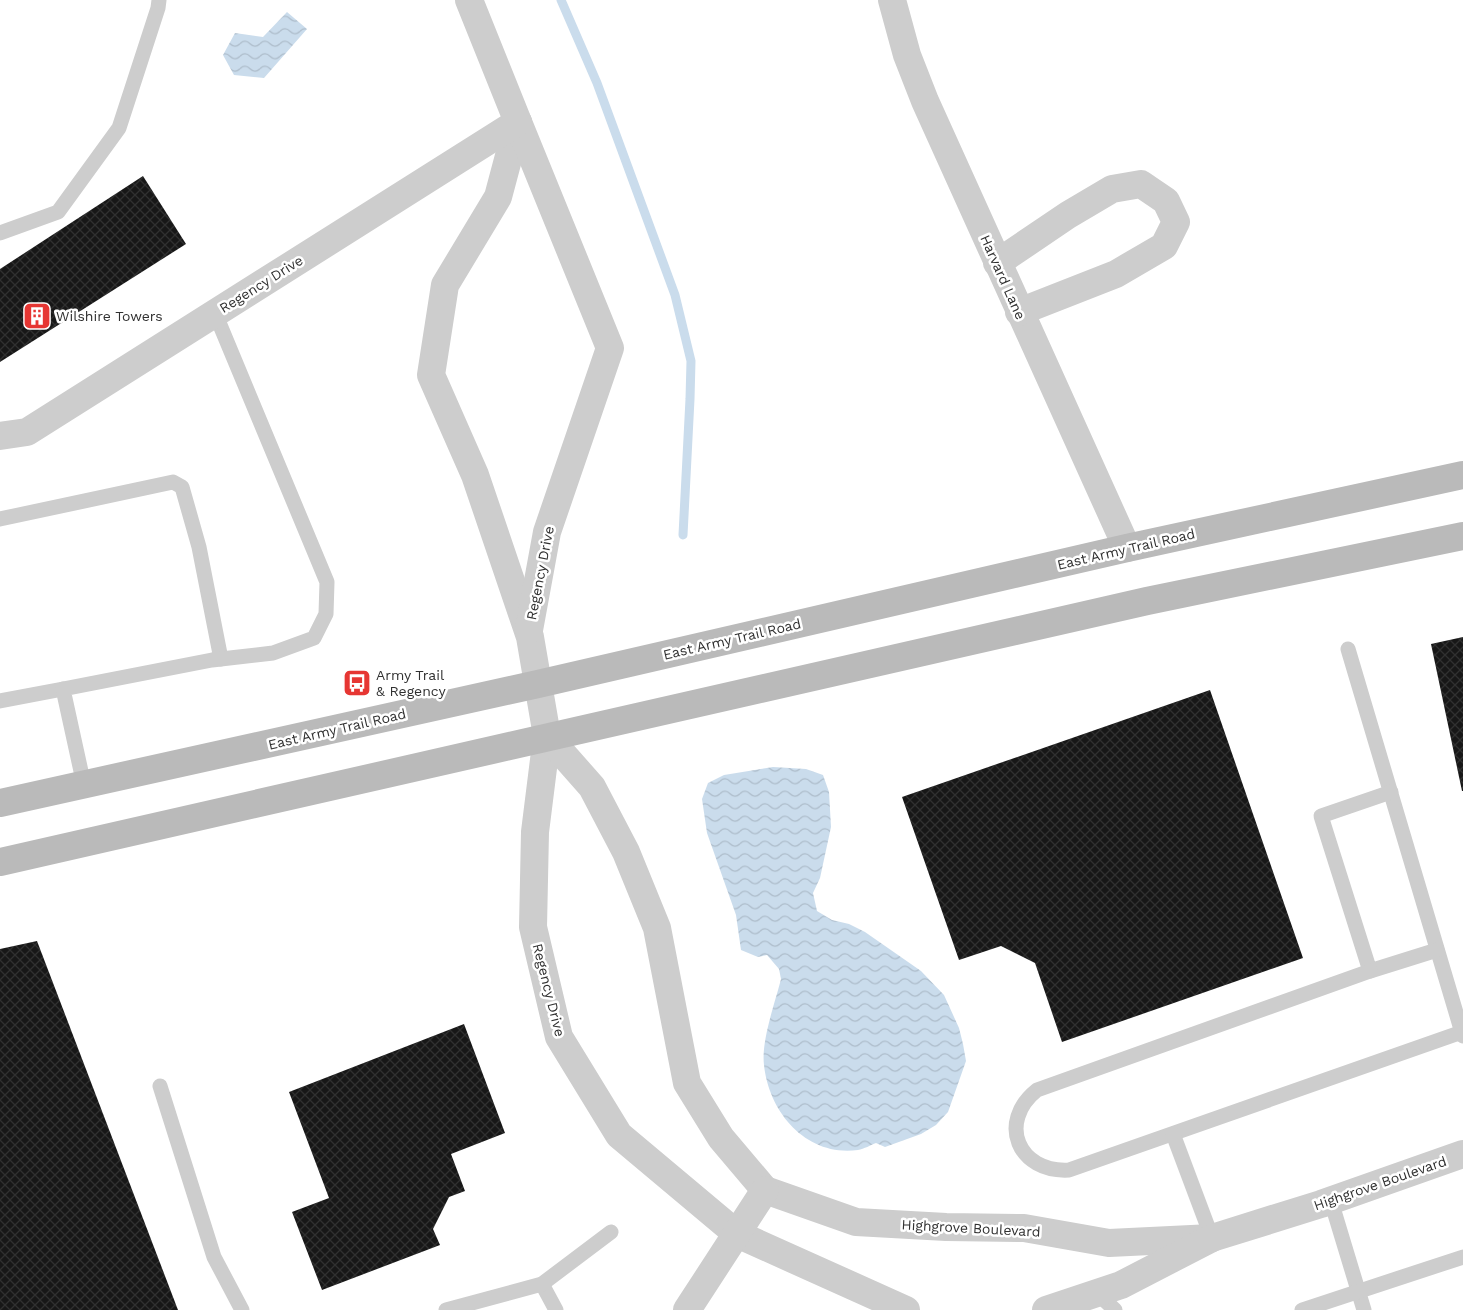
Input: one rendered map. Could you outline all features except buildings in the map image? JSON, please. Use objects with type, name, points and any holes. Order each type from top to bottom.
[{"type":"main road","name":"East Army Trail Road","points":[[0,803],[538,684],[1127,548],[1463,475]]},
{"type":"main road","points":[[0,862],[1147,601],[1463,536]]},
{"type":"street","name":"Regency Drive","points":[[469,0],[610,348],[547,532],[529,632]]},
{"type":"street","name":"Harvard Lane","points":[[892,0],[907,55],[925,101],[1018,312],[1127,548]]},
{"type":"street","name":"Regency Drive","points":[[0,436],[27,432],[518,122]]},
{"type":"street","name":"Regency Drive","points":[[518,122],[498,197],[445,285],[431,375],[475,475],[529,632],[547,736],[535,832],[534,927],[559,1037],[619,1135],[737,1234]]},
{"type":"street","points":[[997,263],[1068,215],[1112,189],[1141,184],[1166,201],[1176,222],[1164,246],[1116,274],[1018,312]]},
{"type":"street","points":[[547,736],[592,787],[626,852],[656,928],[687,1082],[721,1138],[765,1190],[687,1310]]},
{"type":"street","name":"Highgrove Boulevard","points":[[1046,1310],[1106,1301],[1121,1284],[1212,1238],[1331,1200],[1463,1154]]},
{"type":"street","name":"Highgrove Boulevard","points":[[765,1190],[856,1222],[946,1227],[1024,1228],[1109,1243],[1212,1238]]},
{"type":"street","points":[[737,1234],[906,1310]]},
{"type":"lane","points":[[0,233],[58,212],[119,128],[159,0]]},
{"type":"lane","points":[[0,701],[221,659],[273,653],[314,638],[326,614],[327,582],[215,313]]},
{"type":"lane","points":[[0,519],[173,482],[182,487],[199,547],[221,659]]},
{"type":"lane","points":[[1348,649],[1438,950],[1462,1034],[1069,1170],[1056,1171],[1042,1167],[1031,1160],[1022,1150],[1017,1137],[1016,1123],[1020,1110],[1027,1098],[1037,1090],[1370,971],[1438,950]]},
{"type":"lane","points":[[63,689],[84,785]]},
{"type":"lane","points":[[1370,971],[1321,816],[1391,792]]},
{"type":"lane","points":[[160,1086],[214,1257],[242,1310]]},
{"type":"lane","points":[[1173,1134],[1212,1238]]},
{"type":"lane","points":[[1331,1200],[1364,1310]]},
{"type":"lane","points":[[446,1310],[542,1284],[612,1232]]},
{"type":"lane","points":[[1302,1310],[1463,1257]]},
{"type":"lane","points":[[542,1284],[556,1310]]},
{"type":"water","points":[[287,12],[307,29],[264,78],[234,75],[223,55],[235,33],[263,37]]},
{"type":"water","points":[[773,767],[806,769],[823,775],[829,792],[831,827],[820,878],[813,893],[817,911],[832,920],[849,924],[865,932],[921,971],[944,995],[959,1028],[966,1061],[948,1112],[936,1125],[921,1134],[885,1147],[876,1143],[858,1150],[840,1150],[822,1146],[807,1139],[782,1115],[767,1083],[764,1065],[765,1045],[769,1022],[781,979],[779,969],[767,955],[758,957],[741,950],[736,915],[707,833],[702,799],[708,783],[724,775]]},
{"type":"waterway","points":[[561,0],[597,83],[675,295],[691,361],[683,535]]},
{"type":"place","name":"Wilshire Towers","points":[[37,316]]},
{"type":"place","name":"Army Trail & Regency","points":[[357,683]]}]
